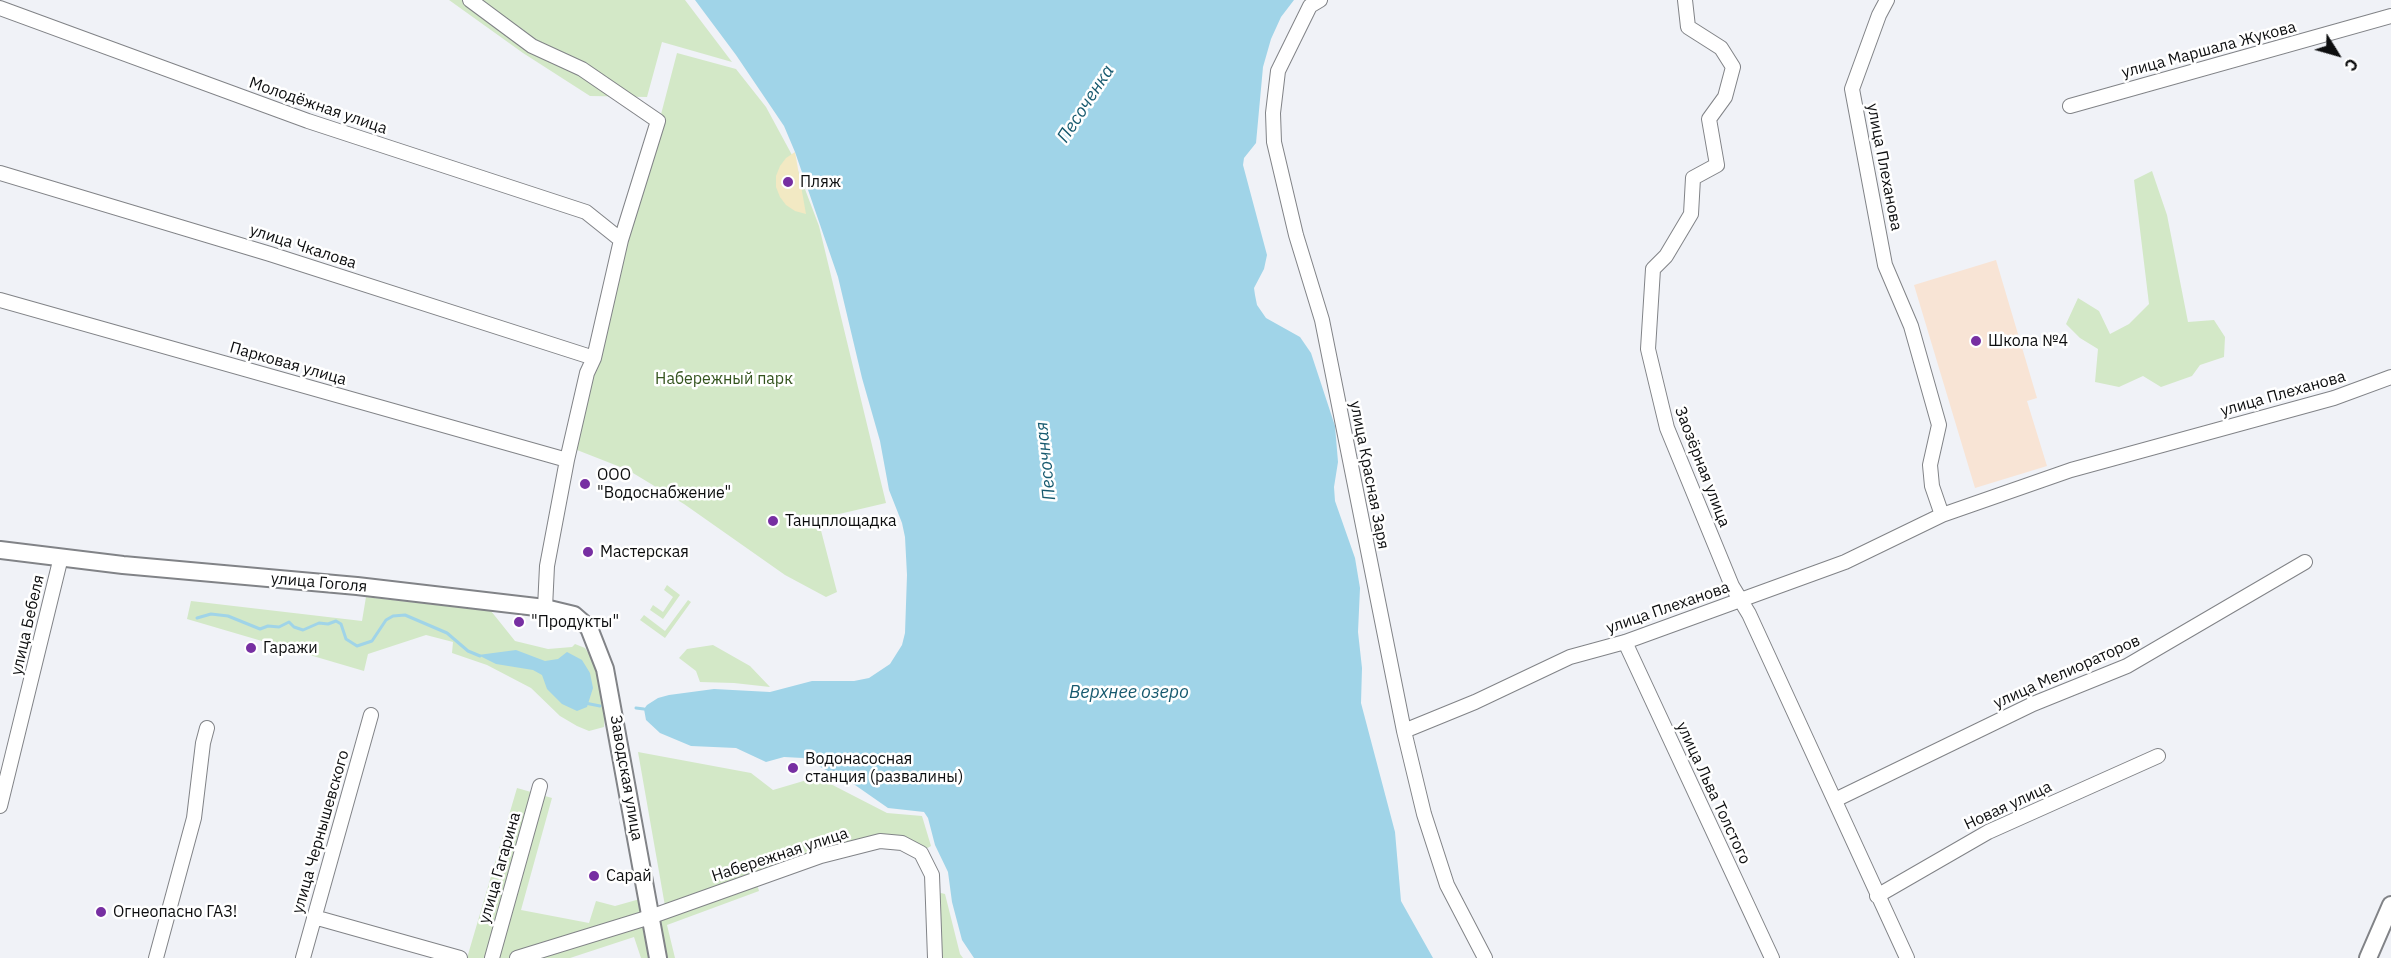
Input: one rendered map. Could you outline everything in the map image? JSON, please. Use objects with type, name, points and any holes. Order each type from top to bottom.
[{"type":"main road","name":"улица Гоголя","points":[[0,550],[123,565],[357,586],[545,608],[574,615],[588,628],[605,669]]},
{"type":"main road","name":"Заводская улица","points":[[605,669],[658,958]]},
{"type":"main road","points":[[2368,958],[2391,905]]},
{"type":"street","points":[[470,0],[532,46],[582,69],[658,121],[621,240],[594,358],[587,373],[567,460],[547,566],[545,608]]},
{"type":"street","name":"улица Красная Заря","points":[[1320,0],[1310,6],[1278,71],[1274,142],[1296,235],[1322,320],[1404,731],[1424,814],[1448,885],[1485,958]]},
{"type":"street","name":"Заозёрная улица","points":[[1685,0],[1688,27],[1721,48],[1733,67],[1725,97],[1709,119],[1717,165],[1693,178],[1691,214],[1666,256],[1653,269],[1648,348],[1667,428],[1732,586],[1749,614],[1907,958]]},
{"type":"street","name":"улица Плеханова","points":[[1887,0],[1879,15],[1852,88],[1886,265],[1911,326],[1939,425],[1930,465],[1932,486],[1942,515]]},
{"type":"street","name":"Молодёжная улица","points":[[0,8],[308,121],[586,212],[621,240]]},
{"type":"street","name":"улица Маршала Жукова","points":[[2070,106],[2391,16]]},
{"type":"street","name":"улица Чкалова","points":[[0,173],[270,254],[594,358]]},
{"type":"street","name":"Парковая улица","points":[[0,300],[567,460]]},
{"type":"street","name":"улица Плеханова","points":[[1404,731],[1475,702],[1570,657],[1625,642],[1845,562],[1942,515],[2071,470],[2334,398],[2391,377]]},
{"type":"street","name":"улица Бебеля","points":[[0,806],[5,770],[61,557]]},
{"type":"street","name":"улица Мелиораторов","points":[[1835,800],[2033,704],[2127,666],[2305,562]]},
{"type":"street","name":"улица Льва Толстого","points":[[1625,642],[1772,958]]},
{"type":"street","name":"улица Чернышевского","points":[[303,958],[371,715]]},
{"type":"street","points":[[156,958],[194,818],[202,743],[207,728]]},
{"type":"street","name":"Новая улица","points":[[1878,896],[1988,832],[2158,756]]},
{"type":"street","name":"улица Гагарина","points":[[492,958],[540,786]]},
{"type":"street","name":"Набережная улица","points":[[650,917],[821,856],[880,841],[902,843],[921,853],[932,875],[935,958]]},
{"type":"street","points":[[314,917],[460,958]]},
{"type":"street","points":[[517,958],[650,917]]},
{"type":"shaded area","name":"Школа №4","points":[[1996,260],[2037,398],[2027,401],[2047,466],[1975,488],[1914,285]]},
{"type":"green space","points":[[449,0],[685,0],[732,62],[662,42],[647,97],[590,96],[523,53]]},
{"type":"green space","name":"Набережный парк","points":[[677,53],[736,69],[766,107],[792,155],[819,226],[886,503],[818,519],[837,592],[826,597],[785,575],[684,504],[628,470],[577,450],[593,375]]},
{"type":"green space","points":[[2152,171],[2167,215],[2188,322],[2214,320],[2225,337],[2224,357],[2200,365],[2192,376],[2161,387],[2143,376],[2119,387],[2095,382],[2098,349],[2080,338],[2066,324],[2078,298],[2099,311],[2110,334],[2129,324],[2149,304],[2134,180]]},
{"type":"green space","points":[[667,585],[680,595],[663,619],[650,610],[653,605],[663,612],[673,597],[664,590]]},
{"type":"green space","points":[[366,597],[491,611],[515,641],[548,649],[572,647],[575,644],[585,648],[595,663],[602,690],[604,727],[589,731],[577,726],[560,716],[531,688],[487,665],[452,653],[453,642],[426,635],[368,654],[364,671],[187,619],[191,601],[362,621]]},
{"type":"green space","points":[[688,600],[691,602],[665,638],[640,620],[644,615],[665,631]]},
{"type":"green space","points":[[713,645],[750,666],[770,687],[700,682],[696,671],[679,658],[687,649]]},
{"type":"green space","points":[[638,752],[751,773],[773,790],[817,777],[887,813],[922,816],[931,846],[924,850],[902,839],[665,906]]},
{"type":"green space","points":[[517,788],[552,798],[521,910],[589,923],[596,901],[615,906],[640,899],[652,958],[641,958],[634,937],[570,958],[467,958]]},
{"type":"green space","points":[[757,884],[759,891],[667,925],[675,958],[663,958],[655,920]]},
{"type":"green space","points":[[945,894],[960,954],[963,958],[941,958],[938,895]]},
{"type":"sand","name":"Пляж","points":[[795,152],[806,214],[786,205],[776,187],[776,176],[780,166]]},
{"type":"water","name":"Верхнее озеро","points":[[695,0],[1294,0],[1281,17],[1271,39],[1263,67],[1256,143],[1244,158],[1243,165],[1267,255],[1264,269],[1254,288],[1255,295],[1257,305],[1266,318],[1300,337],[1311,353],[1335,426],[1338,462],[1334,487],[1335,501],[1355,558],[1360,588],[1358,632],[1362,668],[1361,703],[1395,832],[1401,901],[1433,958],[974,958],[962,940],[952,902],[948,872],[935,845],[928,818],[924,812],[888,808],[855,785],[803,758],[784,757],[766,762],[736,748],[691,746],[660,733],[646,720],[644,709],[647,705],[658,698],[669,695],[714,689],[770,692],[812,681],[854,681],[869,678],[890,664],[902,645],[905,633],[907,575],[905,537],[889,490],[880,441],[862,378],[838,277],[784,126]]},
{"type":"water","points":[[516,650],[545,661],[558,659],[567,652],[582,660],[590,673],[593,688],[587,707],[577,711],[562,704],[547,689],[542,675],[533,670],[496,664],[478,655]]},
{"type":"waterway","points":[[197,618],[211,614],[228,616],[260,629],[268,626],[279,627],[289,622],[294,627],[303,630],[319,623],[328,624],[336,621],[341,624],[346,639],[357,646],[372,641],[386,620],[393,616],[405,615],[447,633],[468,651],[480,656]]},
{"type":"waterway","points":[[585,703],[600,706]]},
{"type":"waterway","points":[[636,708],[644,709]]},
{"type":"place","name":"Пляж","points":[[788,182]]},
{"type":"place","name":"Школа №4","points":[[1976,341]]},
{"type":"place","name":"ООО \"Водоснабжение\"","points":[[585,484]]},
{"type":"place","name":"Танцплощадка","points":[[773,521]]},
{"type":"place","name":"Мастерская","points":[[588,552]]},
{"type":"place","name":"\"Продукты\"","points":[[519,622]]},
{"type":"place","name":"Гаражи","points":[[251,648]]},
{"type":"place","name":"Водонасосная станция (развалины)","points":[[793,768]]},
{"type":"place","name":"Сарай","points":[[594,876]]},
{"type":"place","name":"Огнеопасно ГАЗ!","points":[[101,912]]},
{"type":"water label","name":"Песоченка","points":[[1086,104]]},
{"type":"water label","name":"Песочная","points":[[1046,461]]}]
